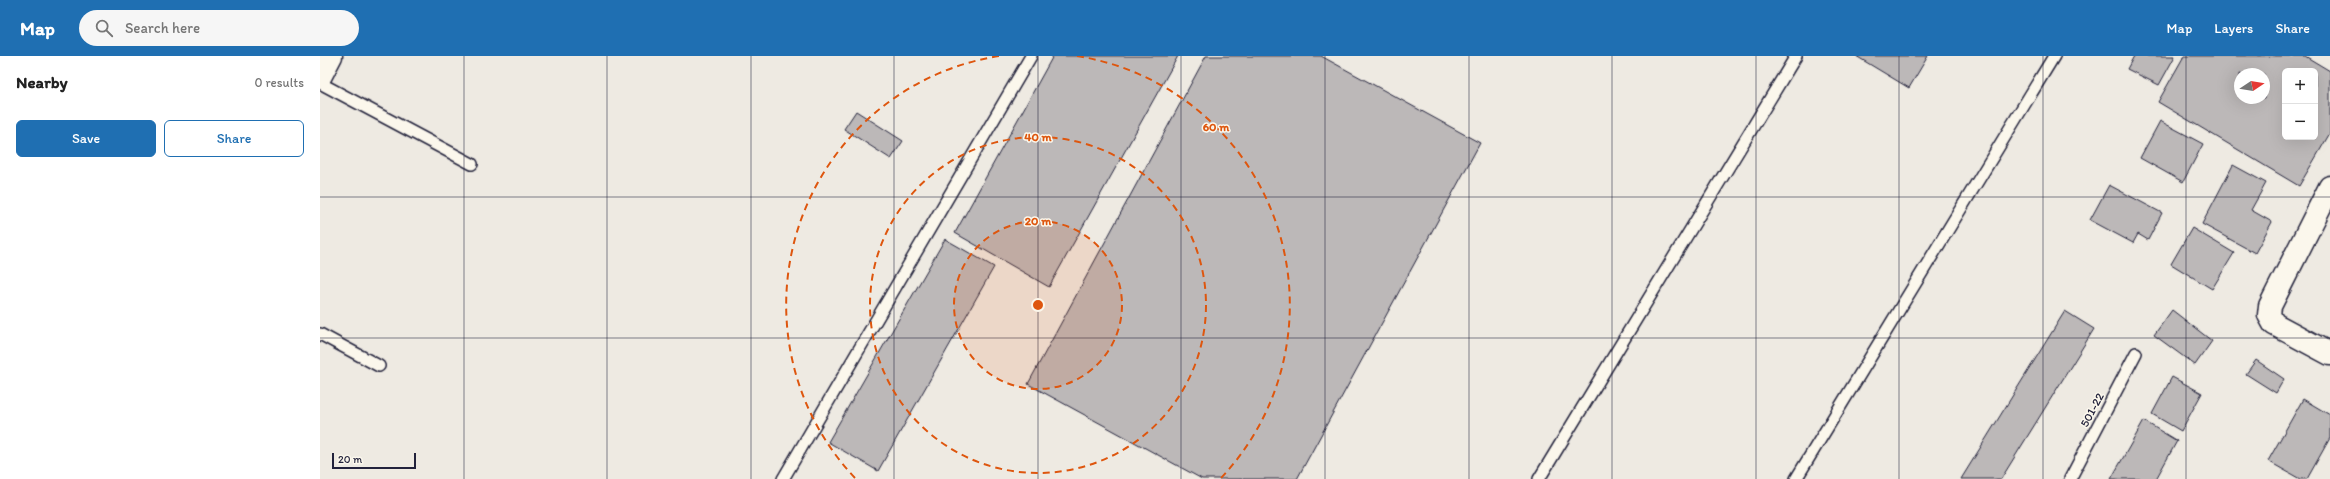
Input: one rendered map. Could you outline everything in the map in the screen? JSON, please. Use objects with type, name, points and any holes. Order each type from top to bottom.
[{"type":"street","points":[[320,77],[331,56]]},
{"type":"street","points":[[2330,187],[2270,306],[2269,315],[2274,324],[2330,354]]},
{"type":"lane","points":[[783,479],[1032,56]]},
{"type":"lane","points":[[1539,479],[1796,56]]},
{"type":"lane","points":[[1796,479],[2054,56]]},
{"type":"lane","points":[[320,83],[472,164]]},
{"type":"lane","points":[[320,334],[379,366]]},
{"type":"lane","name":"501-22","points":[[2070,479],[2136,353]]},
{"type":"building","points":[[1053,56],[1178,56],[1049,287],[955,233]]},
{"type":"building","points":[[1206,56],[1321,56],[1480,143],[1297,479],[1202,479],[1028,384]]},
{"type":"building","points":[[1856,56],[1928,56],[1909,88]]},
{"type":"building","points":[[2134,56],[2175,56],[2159,85],[2127,69]]},
{"type":"building","points":[[2184,56],[2305,56],[2330,71],[2330,133],[2299,186],[2158,102]]},
{"type":"building","points":[[856,111],[903,141],[891,159],[844,129]]},
{"type":"building","points":[[2160,121],[2203,144],[2183,182],[2140,158]]},
{"type":"building","points":[[2233,165],[2266,183],[2251,210],[2272,222],[2255,253],[2202,224]]},
{"type":"building","points":[[2109,185],[2162,213],[2148,240],[2138,234],[2133,243],[2090,220]]},
{"type":"building","points":[[2192,228],[2234,253],[2212,289],[2171,264]]},
{"type":"building","points":[[945,239],[994,267],[878,471],[828,442]]},
{"type":"building","points":[[2172,310],[2212,341],[2195,365],[2154,335]]},
{"type":"building","points":[[2065,311],[2094,329],[2001,479],[1961,479]]},
{"type":"building","points":[[2256,360],[2284,379],[2276,393],[2246,374]]},
{"type":"building","points":[[2172,377],[2202,393],[2181,431],[2152,414]]},
{"type":"building","points":[[2303,399],[2330,415],[2330,438],[2307,479],[2300,479],[2268,461]]},
{"type":"building","points":[[2144,421],[2177,441],[2156,479],[2111,479]]}]
